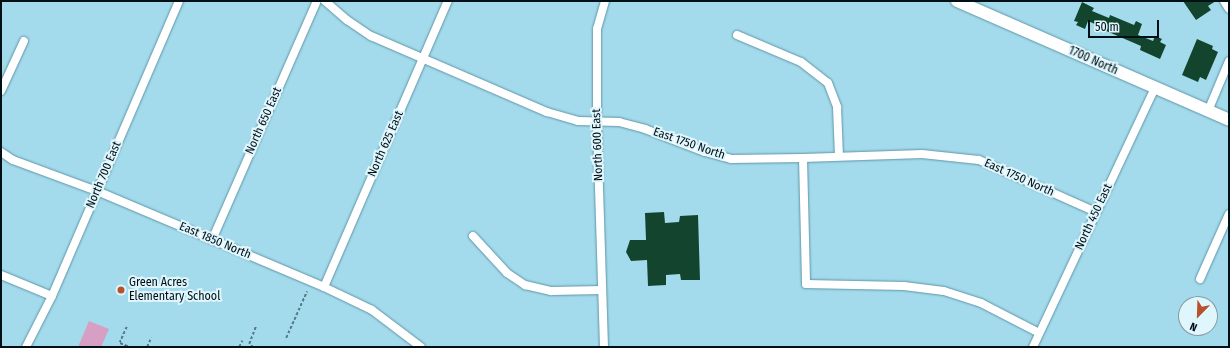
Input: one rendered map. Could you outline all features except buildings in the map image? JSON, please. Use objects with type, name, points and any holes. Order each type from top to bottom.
[{"type":"street","name":"North 700 East","points":[[26,347],[52,296],[179,1]]},
{"type":"street","name":"North 650 East","points":[[212,240],[317,1]]},
{"type":"street","name":"East 1750 North","points":[[325,1],[347,20],[371,36],[548,112],[578,121],[619,122],[645,129],[705,152],[731,159],[922,154],[979,160],[1096,212]]},
{"type":"street","name":"North 625 East","points":[[324,287],[448,1]]},
{"type":"street","name":"North 600 East","points":[[604,347],[597,121],[597,29],[605,1]]},
{"type":"street","name":"1700 North","points":[[957,1],[1229,120]]},
{"type":"street","points":[[1224,1],[1229,9]]},
{"type":"street","points":[[737,35],[801,62],[828,83],[837,107],[839,156]]},
{"type":"street","points":[[1,91],[24,41]]},
{"type":"street","points":[[1208,111],[1229,61]]},
{"type":"street","name":"North 450 East","points":[[1033,347],[1155,88]]},
{"type":"street","name":"East 1850 North","points":[[1,152],[13,160],[97,191],[324,287],[372,310],[421,347]]},
{"type":"street","points":[[803,158],[806,284],[904,286],[944,291],[981,303],[1039,333]]},
{"type":"street","points":[[1200,279],[1229,214]]},
{"type":"street","points":[[473,236],[507,273],[525,284],[551,291],[602,290]]},
{"type":"street","points":[[1,275],[52,296]]},
{"type":"path","points":[[286,338],[307,291]]},
{"type":"path","points":[[249,344],[256,326]]},
{"type":"path","points":[[127,327],[120,343],[130,347]]},
{"type":"path","points":[[147,347],[151,338]]},
{"type":"path","points":[[239,347],[242,341]]},
{"type":"shaded area","points":[[89,321],[109,329],[101,347],[78,347]]},
{"type":"place","name":"Green Acres Elementary School","points":[[121,290]]}]
